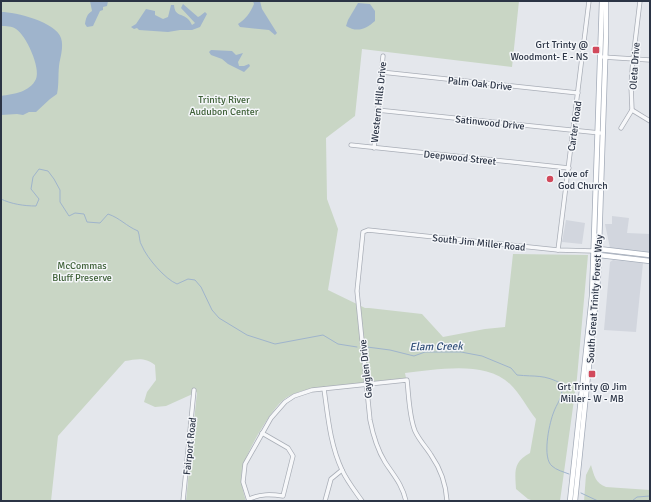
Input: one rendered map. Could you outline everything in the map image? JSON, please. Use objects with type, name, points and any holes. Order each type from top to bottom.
[{"type":"main road","name":"South Great Trinity Forest Way","points":[[575,501],[596,300],[599,252],[600,57],[602,1]]},
{"type":"main road","name":"South Great Trinity Forest Way","points":[[570,501],[590,319],[605,58],[606,1]]},
{"type":"main road","points":[[593,252],[650,255]]},
{"type":"main road","points":[[599,252],[650,261]]},
{"type":"street","name":"Carter Road","points":[[558,250],[590,1]]},
{"type":"street","name":"Oleta Drive","points":[[632,110],[633,59],[640,1]]},
{"type":"street","name":"Western Hills Drive","points":[[374,148],[383,56]]},
{"type":"street","points":[[600,57],[650,60]]},
{"type":"street","name":"Palm Oak Drive","points":[[381,72],[578,93]]},
{"type":"street","name":"Satinwood Drive","points":[[377,110],[600,133]]},
{"type":"street","points":[[621,128],[632,110],[650,121]]},
{"type":"street","name":"Deepwood Street","points":[[351,145],[569,168]]},
{"type":"street","name":"South Jim Miller Road","points":[[365,230],[558,250],[593,252]]},
{"type":"street","name":"Gayglen Drive","points":[[365,230],[363,234],[357,291],[370,420],[375,441],[385,462],[401,485],[406,501]]},
{"type":"street","points":[[262,433],[288,448],[293,456],[292,463],[283,496],[260,495],[249,500],[243,482],[248,457],[262,433],[274,414],[285,402],[304,392],[407,380],[413,426],[416,434],[433,458],[441,473],[447,501]]},
{"type":"street","points":[[324,389],[331,438],[342,470],[362,501]]},
{"type":"street","name":"Fairport Road","points":[[183,501],[194,390]]},
{"type":"street","points":[[325,501],[331,479],[342,470]]},
{"type":"shaded area","points":[[612,216],[629,218],[627,233],[650,234],[650,253],[610,248],[605,224],[612,224]]},
{"type":"shaded area","points":[[566,220],[585,223],[582,244],[562,242]]},
{"type":"shaded area","points":[[613,260],[643,263],[636,332],[604,330],[610,262]]},
{"type":"green space","points":[[1,1],[519,1],[512,67],[362,49],[355,116],[326,138],[327,199],[338,229],[328,290],[365,308],[422,314],[443,337],[485,329],[505,327],[513,254],[588,255],[577,378],[560,501],[534,501],[528,499],[516,489],[516,468],[520,460],[530,453],[536,419],[517,391],[510,384],[499,377],[487,372],[460,368],[405,373],[406,378],[309,389],[293,394],[282,401],[274,410],[257,436],[247,455],[241,478],[246,501],[186,501],[197,392],[166,406],[155,407],[144,402],[147,392],[156,380],[155,365],[141,359],[125,361],[58,436],[51,501],[1,501]]},
{"type":"green space","points":[[591,465],[596,478],[602,485],[606,487],[650,490],[650,501],[584,501],[586,475]]},
{"type":"water","points":[[90,1],[108,1],[107,6],[103,7],[103,10],[100,11],[93,26],[87,27],[85,24],[86,18],[92,11]]},
{"type":"water","points":[[253,1],[260,1],[262,9],[277,33],[275,35],[269,30],[240,27],[238,24],[249,13],[254,4]]},
{"type":"water","points":[[358,3],[370,4],[375,11],[375,21],[365,28],[358,30],[346,26]]},
{"type":"water","points":[[183,4],[198,17],[205,12],[207,14],[200,27],[192,30],[168,32],[139,30],[131,27],[136,24],[146,9],[155,11],[155,15],[163,19],[168,17],[171,5],[174,5],[177,13],[186,17],[192,25],[195,23],[181,8]]},
{"type":"water","points":[[1,12],[8,12],[35,19],[52,27],[58,32],[61,38],[62,49],[57,94],[36,112],[29,112],[23,115],[1,115],[1,96],[26,90],[36,79],[37,74],[32,52],[20,32],[9,26],[1,26]]},
{"type":"water","points":[[211,50],[232,51],[236,55],[243,53],[238,62],[239,66],[249,64],[250,66],[244,72],[228,64],[222,59],[211,55],[209,52]]},
{"type":"waterway","name":"Elam Creek","points":[[1,199],[27,206],[36,206],[39,199],[31,189],[33,177],[39,169],[48,171],[60,190],[60,202],[69,216],[75,213],[84,214],[87,222],[100,223],[108,214],[138,231],[140,243],[144,251],[167,278],[177,284],[188,279],[195,280],[201,287],[212,310],[219,318],[247,335],[275,344],[323,335],[338,344],[357,347]]},
{"type":"waterway","name":"Elam Creek","points":[[367,347],[390,350],[414,356],[425,352],[461,352],[482,356],[511,368],[517,375],[540,376],[562,384],[561,397],[553,414],[550,426],[547,441],[547,456],[552,466],[569,474]]},
{"type":"waterway","name":"Elam Creek","points":[[581,493],[598,501]]},
{"type":"waterway","name":"Elam Creek","points":[[632,501],[637,497],[650,496]]},
{"type":"place","name":"Grt Trinty @ Woodmont- E - NS","points":[[596,50]]},
{"type":"place","name":"Love of God Church","points":[[550,179]]},
{"type":"place","name":"Grt Trinty @ Jim Miller - W - MB","points":[[592,374]]},
{"type":"park label","name":"Trinity River Audubon Center","points":[[224,104]]},
{"type":"park label","name":"McCommas Bluff Preserve","points":[[82,270]]}]
